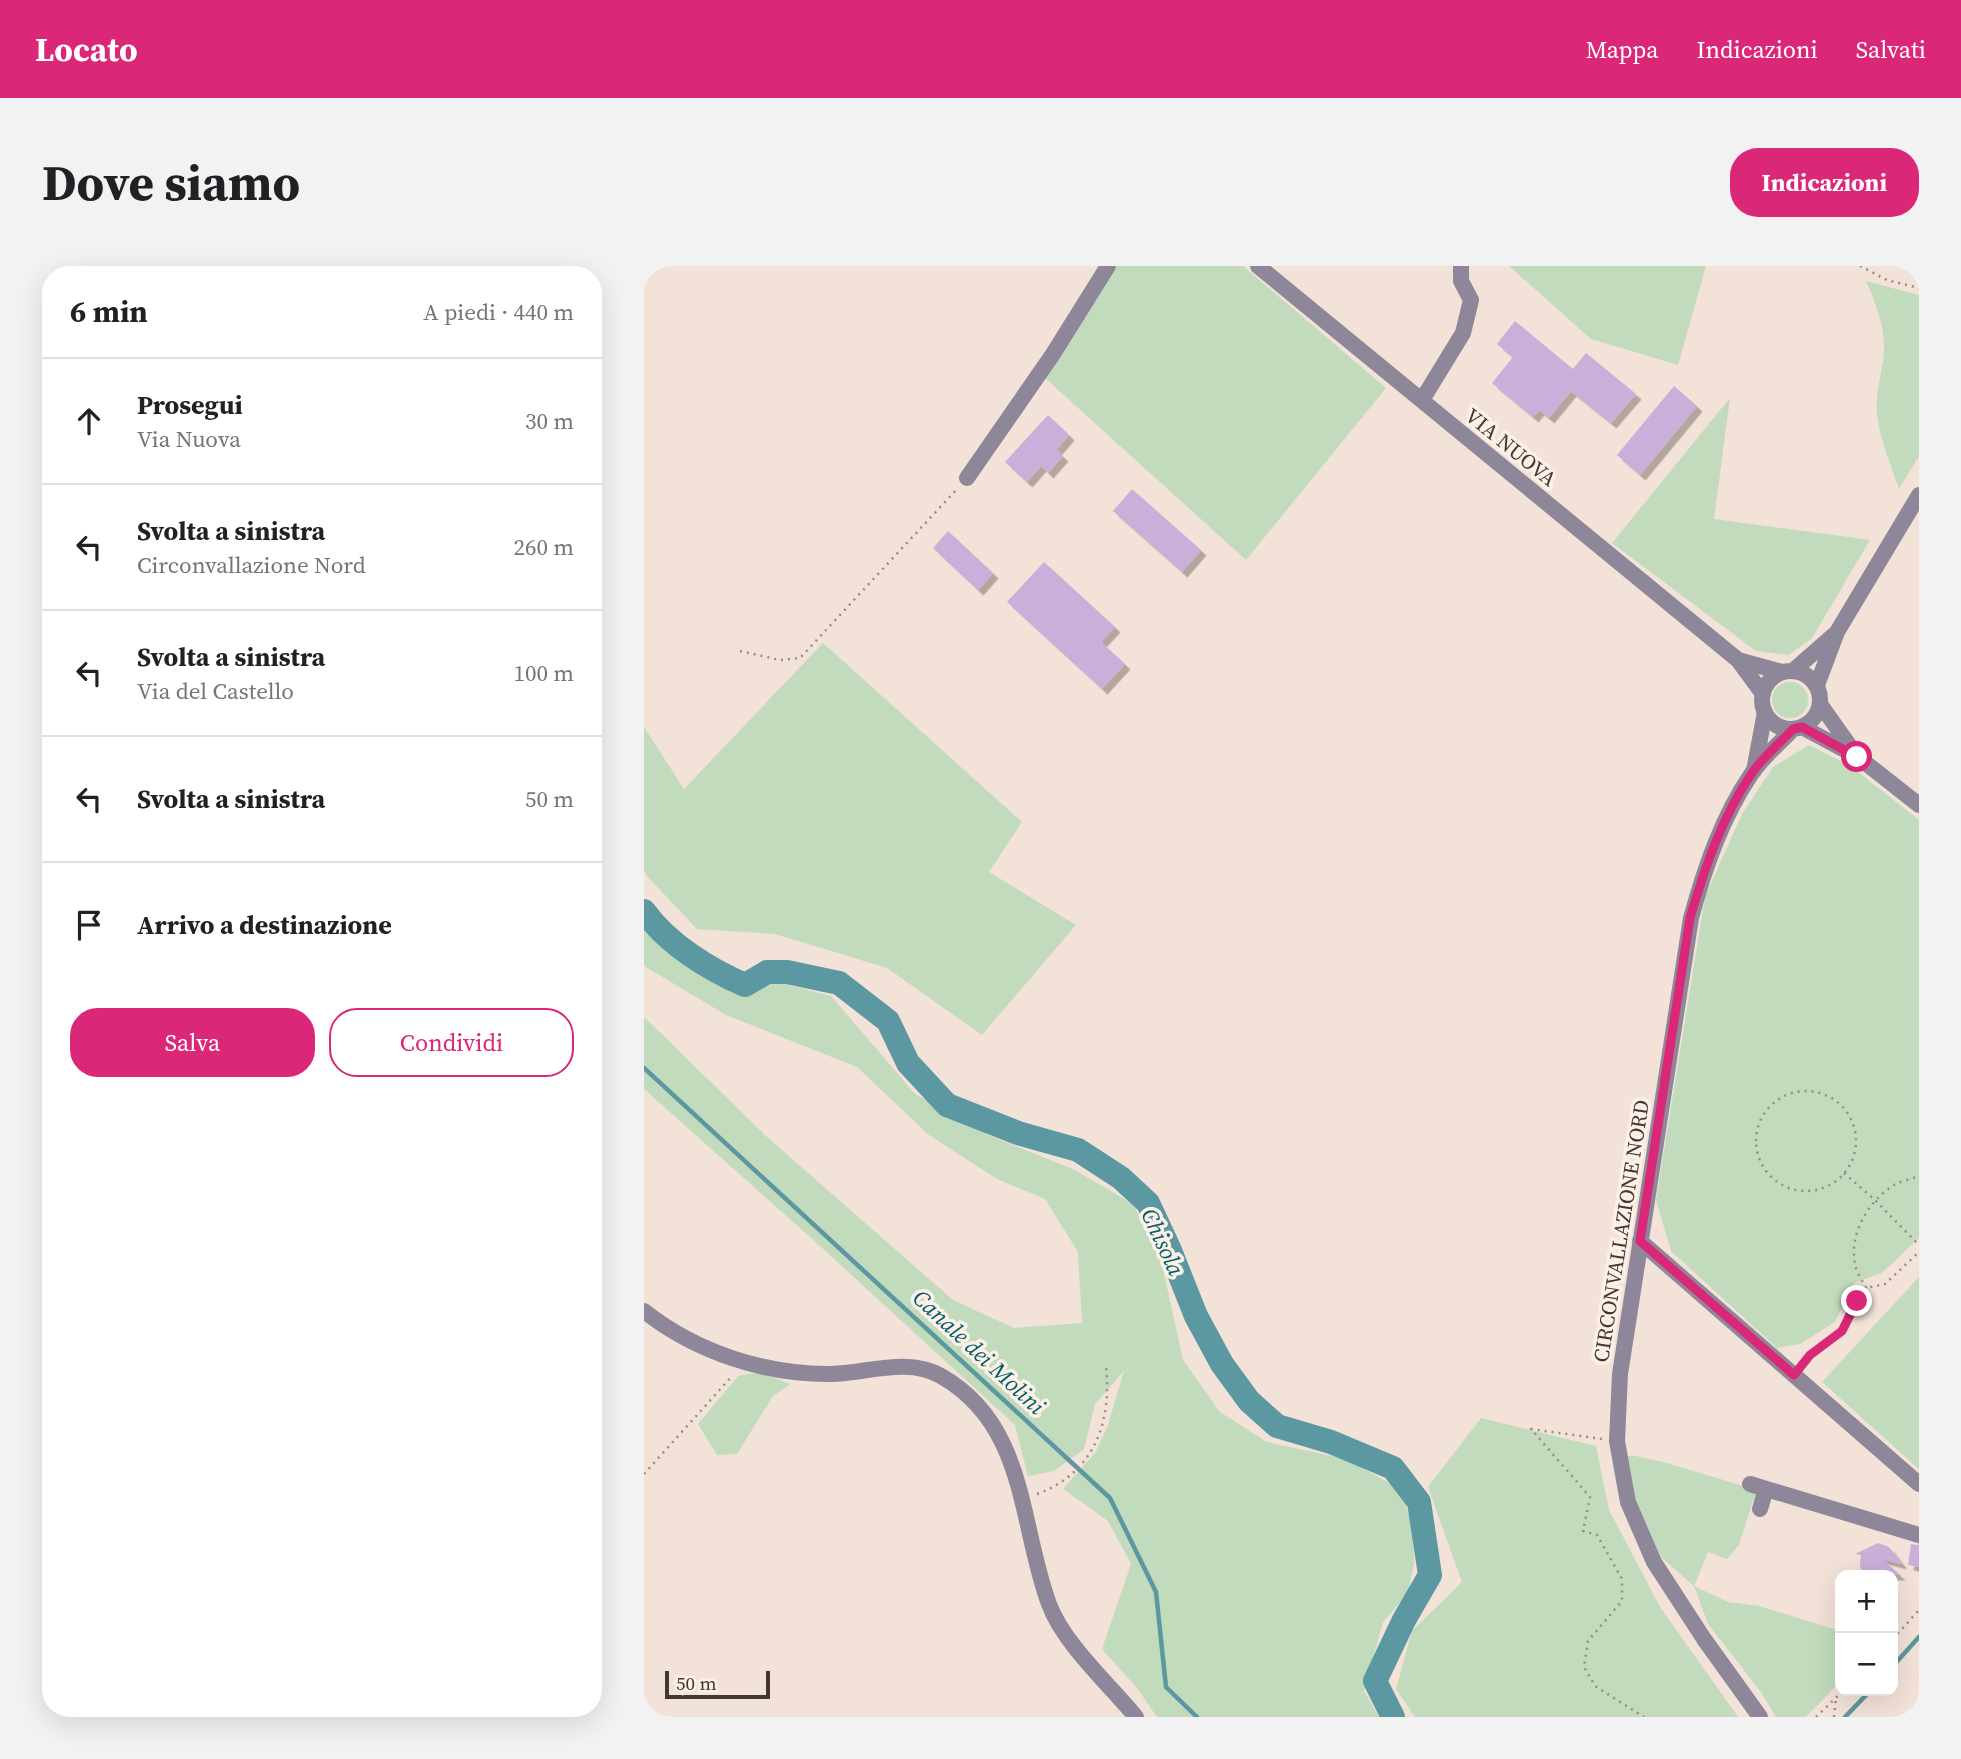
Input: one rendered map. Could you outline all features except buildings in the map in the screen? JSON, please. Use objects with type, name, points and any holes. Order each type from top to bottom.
[{"type":"street","points":[[967,478],[1053,354],[1108,266]]},
{"type":"street","name":"VIA NUOVA","points":[[1258,266],[1738,660],[1763,694]]},
{"type":"street","points":[[1422,400],[1463,333],[1471,300],[1461,281],[1461,266]]},
{"type":"street","points":[[1797,728],[1817,714],[1820,704],[1817,685],[1837,632],[1919,495]]},
{"type":"street","points":[[1837,632],[1788,671],[1769,680],[1763,694],[1765,712],[1776,725],[1797,728],[1857,757],[1919,805]]},
{"type":"street","name":"VIA NUOVA","points":[[1738,660],[1788,671]]},
{"type":"street","points":[[1788,671],[1803,673],[1817,685]]},
{"type":"street","points":[[1820,704],[1857,757]]},
{"type":"street","name":"CIRCONVALLAZIONE NORD","points":[[1754,771],[1765,712]]},
{"type":"street","name":"CIRCONVALLAZIONE NORD","points":[[1760,1717],[1703,1639],[1654,1562],[1628,1502],[1617,1441],[1620,1374],[1690,918],[1705,866],[1728,814],[1754,771],[1797,728]]},
{"type":"street","points":[[1640,1241],[1919,1484]]},
{"type":"street","points":[[644,1311],[667,1329],[700,1346],[745,1362],[789,1371],[833,1374],[907,1367],[939,1375],[967,1394],[987,1415],[1003,1442],[1024,1499],[1049,1605],[1067,1639],[1136,1717]]},
{"type":"street","points":[[1760,1508],[1758,1487],[1919,1535]]},
{"type":"path","points":[[1860,266],[1887,280],[1919,288]]},
{"type":"path","points":[[740,651],[780,660],[800,658],[967,478]]},
{"type":"path","points":[[1801,1091],[1817,1092],[1833,1099],[1846,1110],[1853,1125],[1856,1142],[1853,1159],[1844,1173],[1834,1183],[1807,1192],[1793,1190],[1769,1175],[1759,1157],[1756,1136],[1761,1119],[1770,1106],[1784,1096],[1801,1091]]},
{"type":"path","points":[[1844,1173],[1919,1245]]},
{"type":"path","points":[[1866,1288],[1855,1267],[1853,1247],[1858,1227],[1875,1200],[1894,1185],[1919,1176]]},
{"type":"path","points":[[1794,1375],[1810,1355],[1842,1331],[1866,1288],[1885,1284],[1919,1252]]},
{"type":"path","points":[[644,1474],[745,1362]]},
{"type":"path","points":[[1024,1499],[1056,1487],[1085,1460],[1104,1425],[1108,1386],[1106,1366]]},
{"type":"path","points":[[1617,1441],[1531,1429],[1590,1497],[1583,1531],[1597,1535],[1622,1579],[1622,1601],[1588,1641],[1584,1667],[1595,1686],[1644,1717]]},
{"type":"path","points":[[1898,1633],[1919,1610]]},
{"type":"path","points":[[1816,1717],[1836,1698]]},
{"type":"path","points":[[1835,1717],[1836,1698]]},
{"type":"green space","points":[[1117,266],[1243,266],[1386,388],[1246,560],[1045,378]]},
{"type":"green space","points":[[1509,266],[1706,266],[1678,365],[1591,339]]},
{"type":"green space","points":[[1866,281],[1919,295],[1919,456],[1899,489],[1878,424],[1877,397],[1884,341],[1879,314]]},
{"type":"green space","points":[[1730,398],[1714,519],[1870,540],[1812,638],[1789,655],[1756,651],[1612,543]]},
{"type":"green space","points":[[823,643],[1022,822],[989,872],[1076,925],[982,1035],[887,968],[775,934],[697,929],[646,875],[644,727],[684,789]]},
{"type":"green space","points":[[1790,682],[1803,687],[1808,700],[1803,713],[1790,718],[1777,713],[1772,700],[1777,687]]},
{"type":"green space","points":[[1809,745],[1849,765],[1919,820],[1919,1238],[1882,1273],[1854,1283],[1835,1322],[1800,1344],[1777,1348],[1671,1251],[1656,1200],[1705,897],[1742,814],[1773,767]]},
{"type":"green space","points":[[644,932],[716,982],[745,992],[773,981],[831,996],[915,1094],[988,1135],[1073,1169],[1133,1204],[1161,1260],[1183,1360],[1220,1412],[1267,1442],[1346,1459],[1402,1490],[1413,1530],[1414,1564],[1408,1593],[1383,1622],[1364,1691],[1379,1717],[1157,1717],[1137,1688],[1102,1649],[1131,1564],[1108,1521],[1063,1489],[1095,1453],[1107,1428],[1124,1371],[1095,1404],[1084,1449],[1054,1471],[1028,1476],[1015,1425],[644,1089],[644,1017],[766,1136],[953,1300],[1014,1328],[1082,1323],[1078,1252],[1045,1199],[997,1179],[929,1135],[857,1067],[726,1015],[644,966]]},
{"type":"green space","points":[[1919,1277],[1919,1469],[1822,1382]]},
{"type":"green space","points":[[760,1372],[790,1384],[773,1396],[737,1454],[717,1455],[698,1424],[738,1376]]},
{"type":"green space","points":[[1481,1418],[1596,1446],[1609,1510],[1660,1607],[1738,1717],[1415,1717],[1396,1689],[1412,1631],[1462,1582],[1428,1487]]},
{"type":"green space","points":[[1628,1456],[1667,1463],[1760,1491],[1758,1501],[1753,1500],[1739,1545],[1727,1559],[1708,1552],[1694,1586],[1661,1557],[1636,1500]]},
{"type":"green space","points":[[1694,1586],[1728,1602],[1759,1606],[1835,1629],[1835,1687],[1806,1717],[1776,1717],[1761,1692],[1708,1624]]},
{"type":"waterway","name":"Chisola","points":[[644,911],[677,945],[717,971],[745,985],[767,972],[787,972],[839,983],[888,1021],[908,1063],[947,1105],[1018,1133],[1078,1150],[1121,1178],[1148,1203],[1196,1316],[1222,1364],[1249,1401],[1277,1426],[1331,1442],[1393,1468],[1419,1502],[1430,1575],[1404,1620],[1375,1681],[1393,1717]]},
{"type":"waterway","name":"Canale dei Molini","points":[[644,1068],[1110,1498],[1156,1592],[1166,1687],[1197,1717]]},
{"type":"waterway","points":[[1898,1660],[1919,1637]]},
{"type":"waterway","points":[[1845,1717],[1865,1696]]},
{"type":"route","points":[[1857,757],[1802,727],[1793,729],[1754,771],[1728,814],[1705,866],[1690,918],[1640,1241],[1794,1375],[1810,1355],[1842,1331],[1857,1301]]}]
